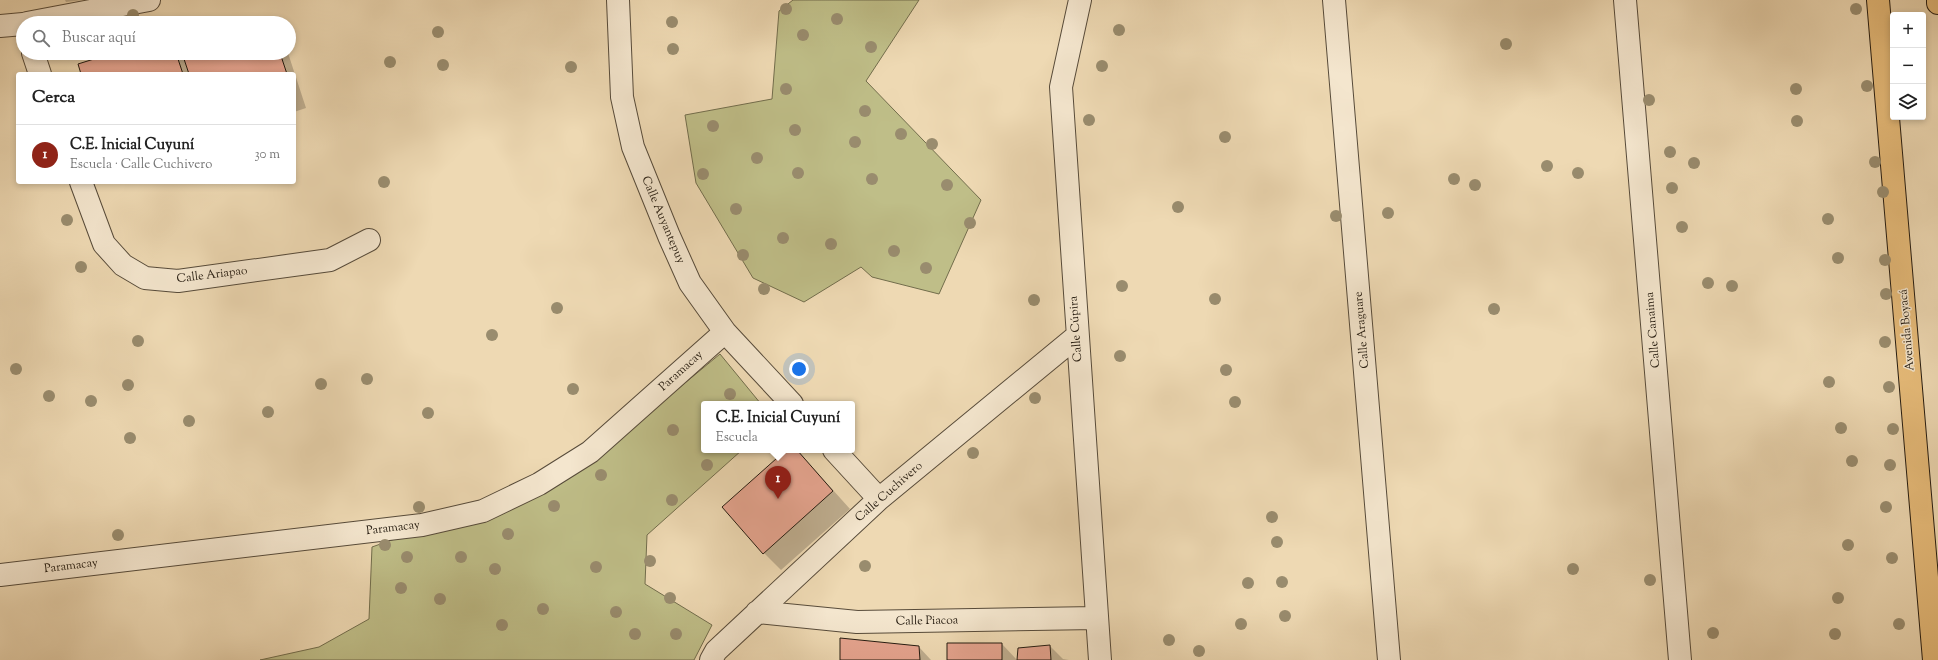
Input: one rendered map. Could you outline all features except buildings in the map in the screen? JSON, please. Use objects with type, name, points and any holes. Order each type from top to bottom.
[{"type":"highway","name":"Avenida Boyacá","points":[[1878,4],[1934,660]]},
{"type":"street","points":[[64,16],[150,0]]},
{"type":"street","name":"Calle Auyantepuy","points":[[618,0],[622,97],[633,147],[650,192],[690,283],[725,332],[789,401]]},
{"type":"street","name":"Calle Cúpira","points":[[1080,0],[1060,87],[1100,660]]},
{"type":"street","name":"Calle Araguare","points":[[1334,0],[1389,660]]},
{"type":"street","name":"Calle Canaima","points":[[1625,0],[1680,660]]},
{"type":"street","points":[[0,26],[16,25]]},
{"type":"street","points":[[35,60],[39,72]]},
{"type":"street","name":"Calle Ariapao","points":[[82,184],[104,244],[123,265],[145,278],[178,281],[330,260],[369,240]]},
{"type":"street","name":"Paramacay","points":[[0,575],[422,525],[483,511],[540,484],[590,452],[725,332]]},
{"type":"street","name":"Calle Cuchivero","points":[[711,660],[716,651],[879,499],[1077,336]]},
{"type":"street","points":[[837,453],[879,499]]},
{"type":"street","name":"Calle Piacoa","points":[[757,612],[857,622],[1096,618]]},
{"type":"shaded area","points":[[793,0],[919,0],[866,81],[981,200],[939,294],[872,277],[861,267],[804,302],[753,278],[696,183],[685,115],[772,99],[779,11]]},
{"type":"shaded area","points":[[720,354],[759,401],[701,401],[701,453],[739,453],[647,535],[645,584],[712,625],[694,660],[260,660],[319,647],[369,619],[372,547],[572,476]]},
{"type":"place","name":"C.E. Inicial Cuyuní","points":[[778,499]]}]
